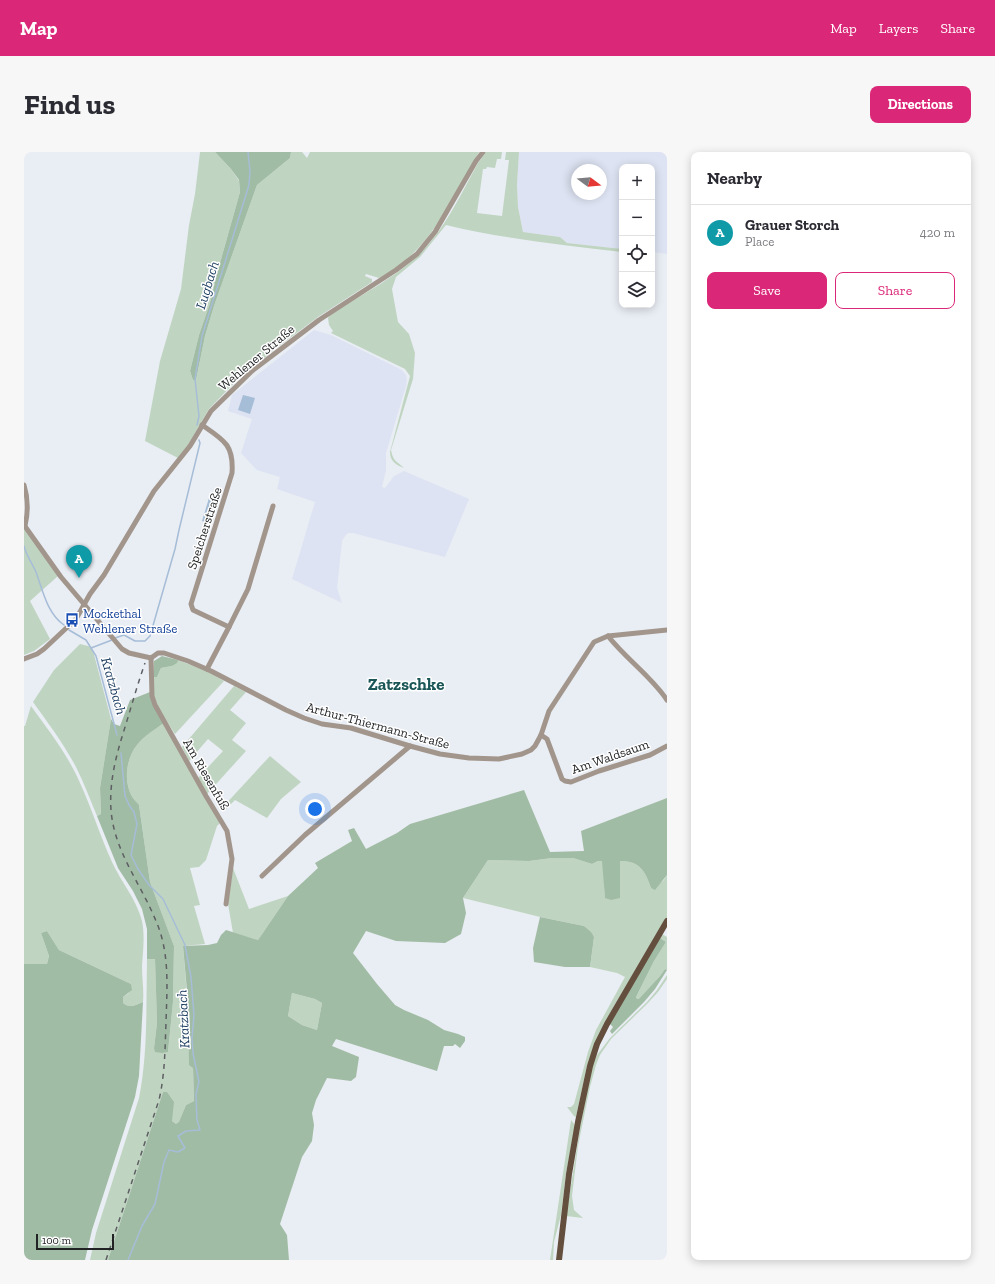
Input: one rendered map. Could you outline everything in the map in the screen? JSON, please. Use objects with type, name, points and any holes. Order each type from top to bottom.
[{"type":"main road","points":[[559,1260],[566,1196],[585,1087],[597,1044],[616,1008],[667,921]]},
{"type":"street","name":"Wehlener Straße","points":[[24,659],[37,654],[44,649],[76,619],[154,490],[190,446],[211,411],[252,371],[319,320],[392,272],[416,254],[435,232],[482,152]]},
{"type":"street","name":"Speicherstraße","points":[[202,425],[226,442],[230,449],[233,463],[232,473],[191,604],[193,610],[229,627]]},
{"type":"street","points":[[24,485],[27,517],[25,525]]},
{"type":"street","points":[[206,669],[248,589],[273,506]]},
{"type":"street","name":"Arthur-Thiermann-Straße","points":[[25,525],[58,574],[122,649],[129,653],[151,658],[158,653],[188,661],[304,718],[322,724],[351,728],[410,746],[458,757],[481,759],[499,758],[522,754],[531,750],[541,735],[549,712],[594,642],[608,636],[667,630]]},
{"type":"street","points":[[608,636],[615,645],[660,689],[667,700]]},
{"type":"street","name":"Am Riesenfuß","points":[[151,658],[152,696],[155,705],[227,831],[232,859],[226,904]]},
{"type":"street","name":"Am Waldsaum","points":[[541,735],[547,739],[562,779],[567,782],[571,782],[599,771],[650,755],[667,746]]},
{"type":"street","points":[[262,876],[305,835],[410,746]]},
{"type":"shaded area","points":[[519,152],[667,152],[667,254],[655,252],[655,164],[619,164],[619,249],[567,243],[560,237],[523,232],[518,207],[517,184]]},
{"type":"shaded area","points":[[314,330],[331,335],[402,370],[406,375],[406,386],[386,453],[386,470],[382,487],[385,488],[394,476],[404,471],[469,499],[445,557],[353,533],[348,533],[342,541],[337,588],[342,603],[292,579],[315,502],[277,489],[280,477],[257,470],[241,453],[252,419],[228,411],[232,395]]},
{"type":"green space","points":[[200,152],[215,152],[231,169],[239,181],[240,192],[190,371],[193,380],[196,380],[205,336],[214,306],[257,185],[290,158],[291,152],[302,152],[307,158],[310,152],[479,152],[438,223],[412,254],[397,267],[379,278],[366,274],[365,276],[372,279],[372,282],[318,317],[244,375],[243,372],[241,373],[240,377],[209,409],[188,445],[178,458],[145,441],[160,361],[181,289]]},
{"type":"green space","points":[[215,152],[291,152],[290,158],[257,185],[214,306],[205,336],[196,380],[193,380],[190,371],[199,335],[210,303],[240,192],[239,180]]},
{"type":"green space","points":[[486,152],[502,152],[501,159],[497,159],[495,168],[487,167],[486,169],[483,169],[477,213],[502,216],[509,160],[505,160],[506,152],[519,152],[517,185],[518,207],[523,232],[560,237],[567,243],[619,249],[619,252],[512,238],[446,225],[420,257],[396,277],[392,289],[398,322],[409,334],[415,353],[413,379],[391,450],[394,459],[404,468],[398,466],[394,462],[391,458],[390,452],[410,376],[405,369],[331,333],[333,331],[329,325],[328,318],[331,314],[368,292],[416,258],[440,229],[478,163]]},
{"type":"green space","points":[[24,528],[58,576],[30,601],[50,639],[34,651],[24,655]]},
{"type":"green space","points":[[80,644],[92,647],[111,719],[100,788],[101,814],[97,816],[82,779],[71,758],[33,702],[54,670]]},
{"type":"green space","points":[[162,656],[178,660],[177,663],[172,666],[161,668],[157,677],[153,677],[154,661]]},
{"type":"green space","points":[[178,660],[209,672],[224,681],[175,734],[160,711],[154,697],[153,677],[157,677],[161,668],[172,666]]},
{"type":"green space","points":[[234,686],[246,692],[230,710],[246,723],[232,740],[246,751],[207,794],[198,778],[223,751],[208,739],[189,761],[182,747]]},
{"type":"green space","points":[[150,692],[164,723],[149,733],[133,750],[128,764],[127,778],[133,799],[139,805],[150,882],[174,946],[173,1002],[168,1052],[162,1053],[155,1052],[154,1048],[157,1023],[155,959],[147,959],[147,929],[142,909],[133,891],[118,868],[97,816],[101,814],[100,788],[111,719],[114,724],[120,726],[130,700]]},
{"type":"green space","points":[[31,706],[58,743],[70,763],[112,862],[132,897],[142,921],[144,944],[142,966],[143,1002],[135,1005],[128,1006],[123,1003],[123,997],[129,993],[131,984],[59,950],[47,931],[41,933],[49,956],[47,964],[24,964],[24,726]]},
{"type":"green space","points":[[164,723],[220,823],[217,826],[206,860],[199,867],[190,868],[200,905],[194,906],[205,944],[183,946],[193,1068],[194,1101],[186,1105],[179,1123],[176,1124],[172,1121],[163,1092],[108,1260],[90,1260],[96,1233],[139,1098],[145,1047],[147,959],[155,959],[157,1023],[154,1048],[168,1052],[173,1002],[174,946],[150,882],[139,805],[133,799],[127,778],[128,764],[133,750],[149,733]]},
{"type":"green space","points":[[270,756],[301,782],[281,799],[267,818],[235,800],[224,811],[221,809]]},
{"type":"green space","points":[[524,790],[550,852],[584,851],[581,831],[667,798],[667,875],[655,890],[651,888],[641,868],[627,861],[620,861],[620,898],[611,900],[605,898],[602,861],[592,864],[573,858],[552,858],[529,861],[488,860],[463,898],[466,913],[461,934],[445,943],[396,941],[366,931],[353,953],[377,984],[395,1005],[428,1020],[444,1030],[465,1037],[465,1041],[460,1048],[455,1044],[453,1046],[444,1046],[437,1071],[336,1039],[332,1046],[359,1057],[356,1077],[351,1081],[327,1078],[316,1100],[312,1113],[314,1125],[312,1141],[302,1157],[280,1224],[287,1235],[289,1260],[108,1260],[163,1092],[167,1092],[174,1102],[172,1121],[176,1124],[179,1122],[186,1105],[194,1101],[193,1068],[189,1065],[188,1002],[183,946],[208,945],[217,943],[221,935],[226,930],[258,940],[288,896],[318,868],[315,863],[352,841],[348,830],[354,828],[366,849],[397,833],[410,824]],"holes":[[[292,993],[315,999],[322,1003],[317,1030],[302,1025],[288,1016]]]},
{"type":"green space","points":[[552,858],[573,858],[592,864],[598,861],[603,861],[605,898],[620,898],[620,861],[627,861],[641,868],[651,888],[663,881],[667,875],[667,917],[597,1038],[587,1066],[576,1117],[567,1107],[571,1107],[574,1104],[588,1052],[596,1030],[625,977],[617,973],[590,967],[594,937],[584,926],[463,898],[488,860],[529,861]]},
{"type":"green space","points":[[233,868],[249,909],[288,896],[258,940],[233,933],[228,904]]},
{"type":"green space","points":[[540,917],[584,926],[591,932],[594,937],[590,967],[565,967],[534,962],[533,948]]},
{"type":"green space","points":[[47,931],[59,950],[131,984],[132,990],[123,997],[123,1003],[131,1006],[143,1002],[139,1076],[135,1097],[92,1230],[85,1260],[24,1260],[24,964],[47,964],[49,956],[41,933]]},
{"type":"green space","points":[[662,934],[667,937],[667,970],[665,969],[639,1000],[636,997],[654,961],[666,942],[660,938]]},
{"type":"green space","points":[[660,938],[666,942],[654,961],[636,997],[637,999],[639,999],[665,969],[667,970],[655,989],[644,1002],[612,1034],[610,1031],[613,1027],[610,1024]]},
{"type":"green space","points":[[667,975],[667,979],[658,992],[611,1039],[600,1055],[590,1087],[578,1146],[572,1196],[574,1210],[583,1218],[566,1216],[581,1122],[592,1067],[597,1055],[610,1038],[647,1002]]},
{"type":"green space","points":[[292,993],[315,999],[322,1003],[317,1030],[302,1025],[288,1016]]},
{"type":"green space","points":[[571,1120],[575,1125],[566,1174],[561,1215],[554,1242],[553,1260],[550,1260]]},
{"type":"water","points":[[243,395],[255,398],[250,414],[238,410]]},
{"type":"water","points":[[209,498],[216,500],[217,503],[210,523],[202,521]]},
{"type":"waterway","name":"Lugbach","points":[[197,425],[199,416],[195,379],[202,336],[249,185],[250,171],[248,152]]},
{"type":"waterway","name":"Lugbach","points":[[115,638],[124,635],[135,641],[145,641],[150,636],[175,549],[200,443],[199,440]]},
{"type":"waterway","name":"Kratzbach","points":[[24,546],[36,572],[43,594],[53,614],[64,625]]},
{"type":"waterway","name":"Kratzbach","points":[[69,630],[86,640],[96,656],[117,735]]},
{"type":"waterway","name":"Lugbach","points":[[91,648],[112,640]]},
{"type":"waterway","name":"Kratzbach","points":[[121,753],[125,796],[134,812],[137,824],[131,855],[138,869],[149,885],[163,899],[185,945],[191,977],[194,1015],[192,1038],[193,1053],[199,1082],[196,1094],[197,1120],[200,1130],[186,1131],[178,1136],[185,1148],[178,1152],[169,1150],[164,1162],[155,1204],[142,1226],[128,1260]]},
{"type":"railway","points":[[106,1260],[159,1100],[164,1061],[167,984],[164,946],[150,907],[129,867],[117,839],[111,810],[112,777],[120,745],[145,663]]},
{"type":"place","name":"Grauer Storch","points":[[79,578]]},
{"type":"place","name":"Mockethal Wehlener Straße","points":[[72,620]]},
{"type":"district","name":"Zatzschke","points":[[406,684]]}]
